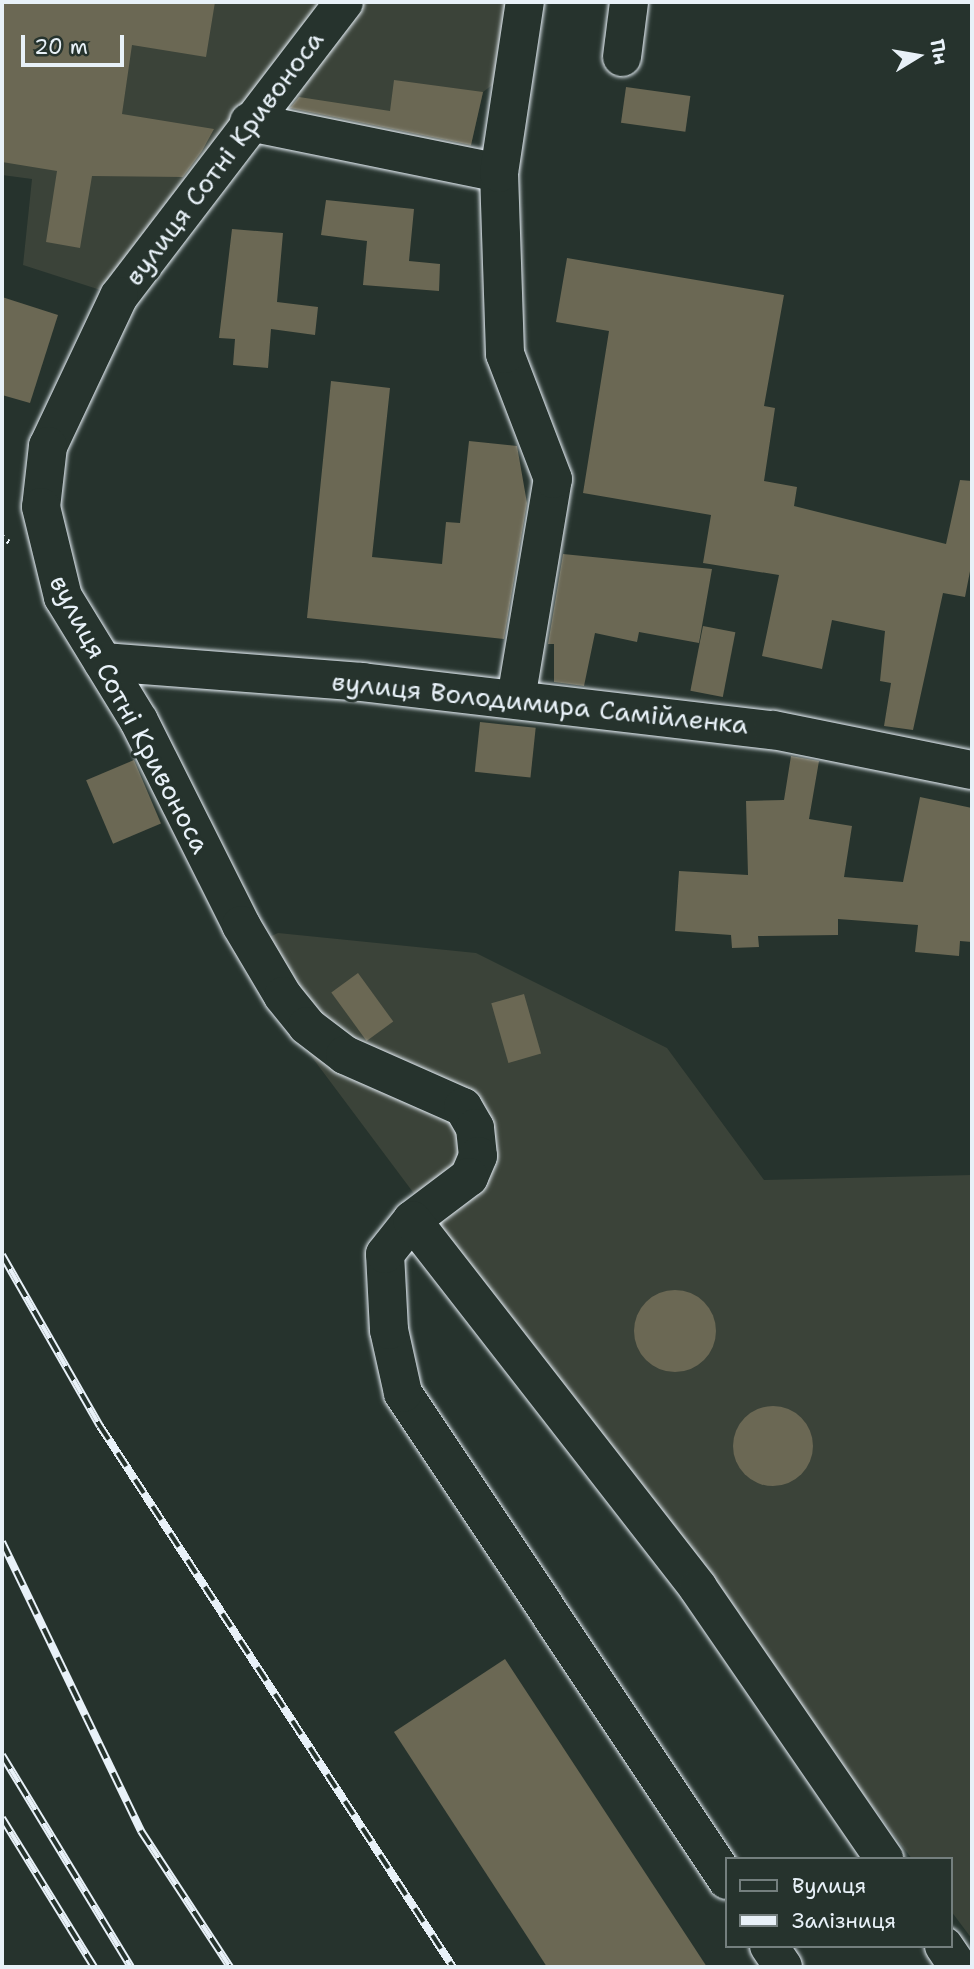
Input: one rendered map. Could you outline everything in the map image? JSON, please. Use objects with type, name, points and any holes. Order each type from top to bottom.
[{"type":"street","name":"вулиця Сотні Кривоноса","points":[[344,2],[248,122],[118,296],[48,446],[41,507],[52,568],[103,662],[139,721],[241,926],[307,1026],[345,1055],[463,1108],[475,1128],[478,1156],[469,1177],[412,1220],[385,1254],[386,1305],[403,1393],[726,1878]]},
{"type":"street","points":[[516,699],[553,479],[505,354],[499,173],[525,2]]},
{"type":"street","points":[[622,57],[629,2]]},
{"type":"street","points":[[248,122],[499,173]]},
{"type":"street","name":"вулиця Володимира Самійленка","points":[[103,662],[516,699],[773,730],[972,770]]},
{"type":"street","points":[[412,1220],[698,1588],[883,1857]]},
{"type":"street","points":[[770,1948],[783,1967]]},
{"type":"street","points":[[945,1948],[958,1967]]},
{"type":"shaded area","points":[[2,2],[508,2],[495,83],[483,92],[469,154],[266,128],[119,296],[23,265],[32,179],[2,175]]},
{"type":"shaded area","points":[[278,933],[476,953],[667,1048],[764,1180],[972,1175],[972,1939],[953,1914],[953,1857],[911,1857],[234,953]]},
{"type":"building","points":[[2,2],[215,2],[206,57],[132,45],[122,114],[214,129],[202,151],[183,177],[92,176],[80,248],[46,242],[57,171],[2,162]]},
{"type":"building","points":[[394,80],[483,92],[471,145],[290,108],[299,97],[390,111]]},
{"type":"building","points":[[626,87],[690,96],[685,132],[621,123]]},
{"type":"building","points":[[326,200],[414,209],[409,261],[440,264],[439,291],[363,285],[367,241],[321,235]]},
{"type":"building","points":[[232,229],[283,233],[277,302],[318,307],[315,335],[271,329],[268,368],[233,365],[235,339],[219,338]]},
{"type":"building","points":[[567,258],[784,295],[764,406],[775,408],[764,481],[797,487],[794,506],[946,544],[960,480],[972,481],[972,561],[965,597],[943,593],[913,730],[884,726],[891,683],[880,681],[885,631],[832,620],[822,669],[762,656],[779,575],[703,563],[711,515],[583,493],[609,331],[556,322]]},
{"type":"building","points":[[2,297],[58,315],[30,403],[2,395]]},
{"type":"building","points":[[331,381],[390,388],[372,557],[442,564],[446,522],[460,523],[469,441],[517,446],[527,503],[504,639],[307,618]]},
{"type":"building","points":[[563,554],[712,569],[699,643],[639,632],[637,642],[595,633],[584,686],[554,682],[554,644],[548,644]]},
{"type":"building","points":[[703,626],[735,632],[723,697],[690,691]]},
{"type":"building","points":[[480,722],[536,728],[530,778],[475,772]]},
{"type":"building","points":[[791,756],[819,761],[809,819],[852,826],[844,877],[903,882],[920,797],[972,808],[972,942],[960,941],[959,956],[915,952],[918,925],[838,919],[838,935],[758,936],[759,947],[732,948],[731,935],[675,931],[679,871],[748,875],[746,801],[784,800]]},
{"type":"building","points":[[134,760],[161,824],[113,844],[86,780]]},
{"type":"building","points":[[358,973],[393,1022],[367,1041],[331,992]]},
{"type":"building","points":[[524,994],[541,1054],[508,1063],[491,1003]]},
{"type":"building","points":[[675,1290],[691,1293],[704,1302],[713,1315],[716,1331],[713,1347],[704,1360],[691,1369],[675,1372],[659,1369],[646,1360],[637,1347],[634,1331],[637,1315],[646,1302],[659,1293]]},
{"type":"building","points":[[765,1406],[781,1406],[802,1417],[813,1438],[813,1454],[802,1475],[781,1486],[765,1486],[751,1480],[739,1468],[733,1454],[733,1438],[739,1424],[751,1412]]},
{"type":"building","points":[[505,1659],[707,1967],[547,1967],[394,1732]]},
{"type":"railway","points":[[2,1255],[100,1426],[453,1967]]},
{"type":"railway","points":[[2,1542],[141,1831],[230,1967]]},
{"type":"railway","points":[[2,1755],[131,1967]]},
{"type":"railway","points":[[2,1818],[94,1967]]}]
